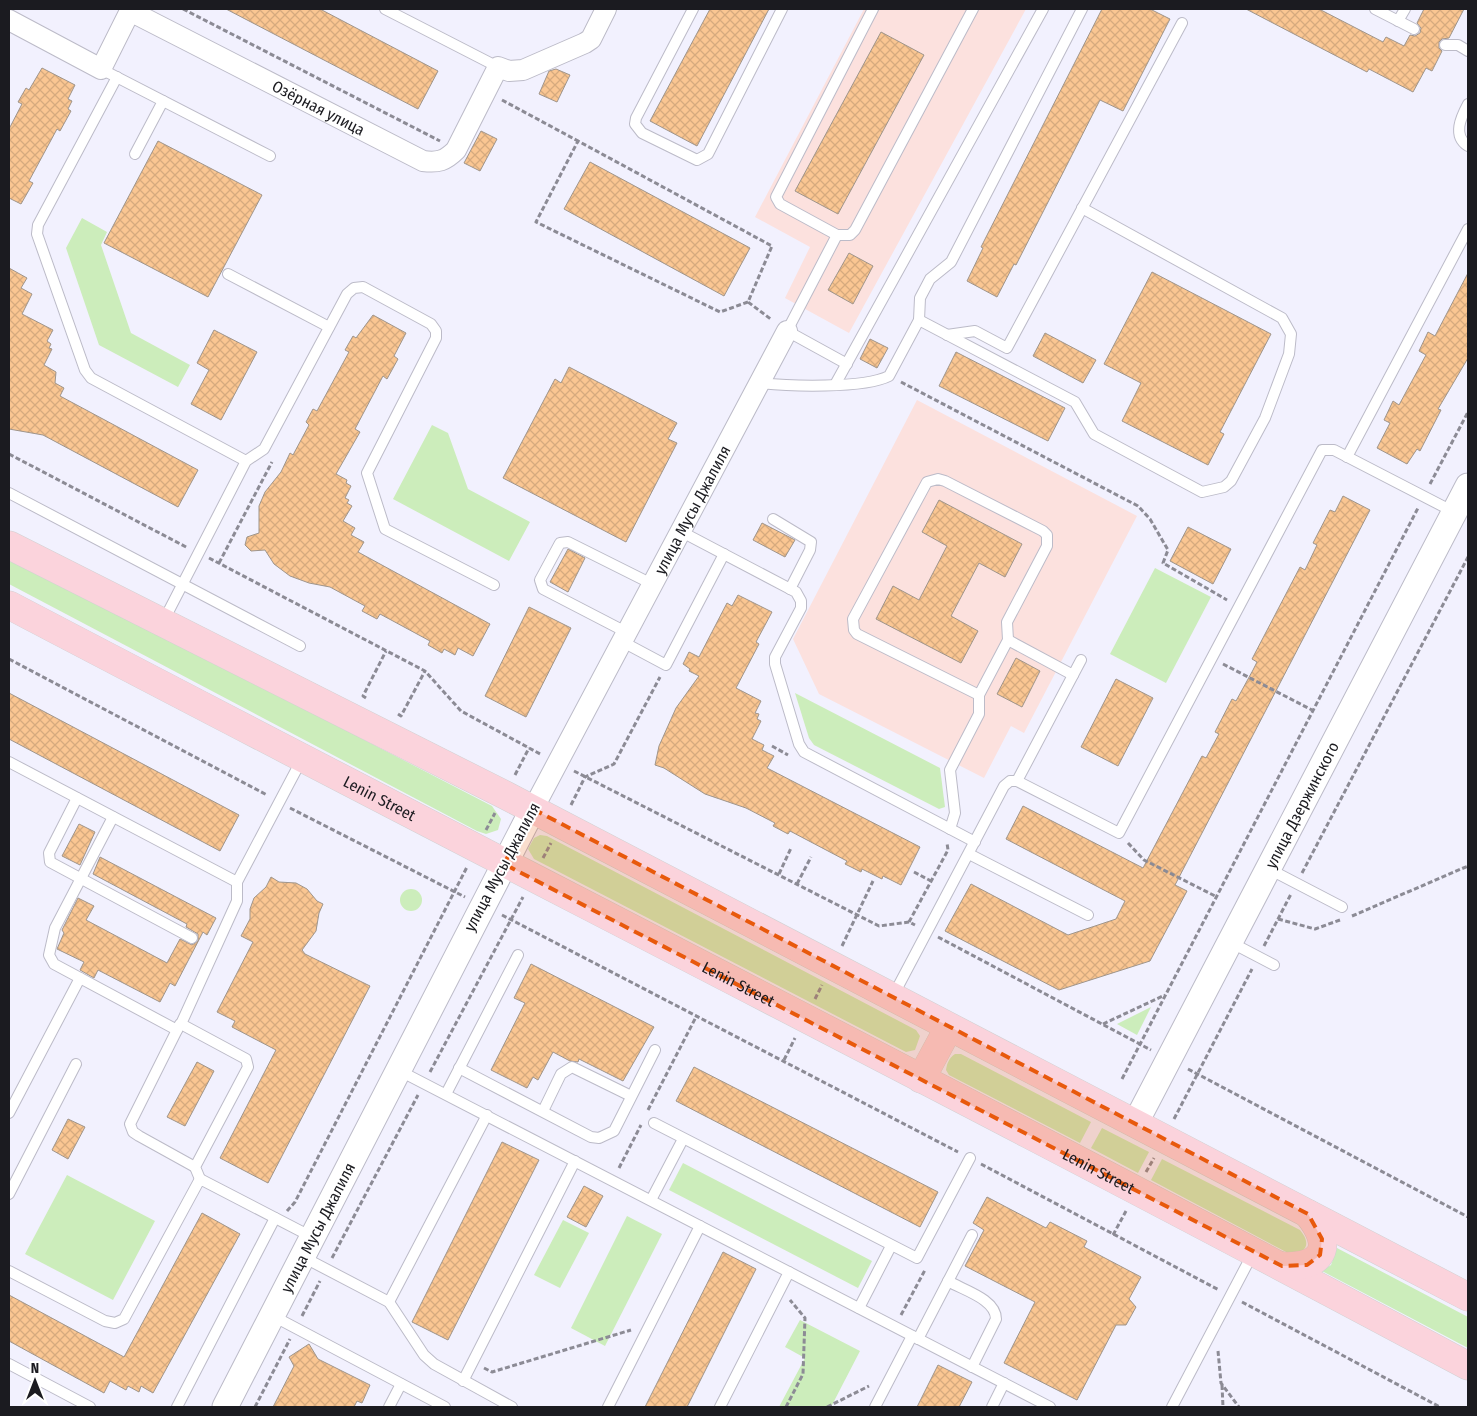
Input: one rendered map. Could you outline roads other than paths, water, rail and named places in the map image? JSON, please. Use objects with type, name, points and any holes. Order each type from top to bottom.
[{"type":"main road","points":[[9,545],[505,794],[892,998],[1468,1297]]},
{"type":"main road","name":"Lenin Street","points":[[9,605],[504,864],[1282,1266],[1468,1366]]},
{"type":"main road","points":[[921,1078],[949,1027]]},
{"type":"main road","points":[[1282,1266],[1307,1265],[1314,1262],[1320,1255],[1322,1238],[1318,1226],[1308,1214]]},
{"type":"street","points":[[498,67],[509,71],[523,70],[586,43],[591,39],[606,9]]},
{"type":"street","name":"Озёрная улица","points":[[109,73],[131,10],[423,161],[436,163],[446,159],[456,150],[498,67]]},
{"type":"street","points":[[9,20],[109,73]]},
{"type":"street","name":"улица Мусы Джалиля","points":[[225,1407],[482,905],[623,636],[787,331]]},
{"type":"street","name":"улица Дзержинского","points":[[1135,1124],[1468,486]]},
{"type":"lane","points":[[385,9],[498,67]]},
{"type":"lane","points":[[693,9],[636,118],[636,124],[642,133],[697,160],[708,154],[782,9]]},
{"type":"lane","points":[[873,9],[776,197],[780,204],[837,236],[850,235],[855,230],[973,9]]},
{"type":"lane","points":[[836,384],[1043,9]]},
{"type":"lane","points":[[759,383],[806,386],[875,381],[889,376],[919,320],[920,298],[930,279],[951,262],[1082,9]]},
{"type":"lane","points":[[1375,9],[1414,29]]},
{"type":"lane","points":[[1398,21],[1405,9]]},
{"type":"lane","points":[[947,335],[975,331],[1006,348],[1182,23]]},
{"type":"lane","points":[[1445,45],[1458,45],[1468,51]]},
{"type":"lane","points":[[246,461],[91,378],[85,370],[37,234],[38,225],[109,73],[270,156]]},
{"type":"lane","points":[[135,154],[164,101]]},
{"type":"lane","points":[[1468,104],[1460,119],[1459,128],[1460,136],[1468,146]]},
{"type":"lane","points":[[919,320],[1074,402],[1094,434],[1202,492],[1224,487],[1231,481],[1265,418],[1289,354],[1291,334],[1287,324],[1282,318],[1082,208]]},
{"type":"lane","points":[[1347,458],[1468,229]]},
{"type":"lane","points":[[837,236],[787,331],[847,364]]},
{"type":"lane","points":[[228,274],[329,327]]},
{"type":"lane","points":[[162,623],[246,461],[264,450],[347,294],[354,288],[364,287],[432,324],[436,331],[436,338],[367,473],[385,529],[494,585]]},
{"type":"lane","points":[[892,998],[1004,786],[1010,781],[1018,781],[1119,833],[1322,450],[1328,448],[1454,512]]},
{"type":"lane","points":[[948,834],[955,813],[950,770],[979,714],[979,695],[1008,640],[1007,622],[1047,546],[1047,535],[1043,531],[938,479],[927,482],[853,619],[853,625],[858,634],[979,695]]},
{"type":"lane","points":[[9,493],[300,646]]},
{"type":"lane","points":[[773,519],[811,542],[810,550],[790,589]]},
{"type":"lane","points":[[680,531],[796,592],[801,600],[800,608],[775,657],[775,664],[799,744],[804,752],[948,834],[975,842]]},
{"type":"lane","points":[[652,584],[568,542],[560,543],[540,580],[543,589],[623,636],[666,665],[724,554]]},
{"type":"lane","points":[[1008,640],[1073,674]]},
{"type":"lane","points":[[1018,781],[1081,660]]},
{"type":"lane","points":[[302,759],[237,882],[236,901],[179,1027],[130,1124],[133,1132],[138,1136],[195,1167],[200,1179],[277,1219],[307,1247],[326,1269],[389,1302],[424,1354],[434,1364],[512,1407]]},
{"type":"lane","points":[[9,762],[237,882]]},
{"type":"lane","points":[[77,798],[48,859],[55,866],[192,938]]},
{"type":"lane","points":[[113,817],[55,928],[49,955],[54,964],[80,978],[246,1059],[248,1067],[195,1167]]},
{"type":"lane","points":[[969,854],[1088,915]]},
{"type":"lane","points":[[1269,868],[1342,907]]},
{"type":"lane","points":[[1230,942],[1274,965]]},
{"type":"lane","points":[[446,1094],[518,954]]},
{"type":"lane","points":[[9,1113],[80,978]]},
{"type":"lane","points":[[459,1068],[591,1137],[599,1138],[614,1131],[655,1050]]},
{"type":"lane","points":[[9,1194],[76,1064]]},
{"type":"lane","points":[[543,1111],[561,1074],[572,1068],[632,1096]]},
{"type":"lane","points":[[398,1069],[1050,1407]]},
{"type":"lane","points":[[389,1302],[487,1115]]},
{"type":"lane","points":[[654,1123],[917,1258],[970,1158]]},
{"type":"lane","points":[[651,1200],[683,1139]]},
{"type":"lane","points":[[463,1381],[575,1160]]},
{"type":"lane","points":[[9,1271],[105,1321],[115,1323],[124,1319],[200,1179]]},
{"type":"lane","points":[[177,1407],[277,1219]]},
{"type":"lane","points":[[608,1407],[700,1226]]},
{"type":"lane","points":[[875,1407],[948,1282],[972,1235]]},
{"type":"lane","points":[[859,1308],[891,1246]]},
{"type":"lane","points":[[1172,1407],[1254,1252]]},
{"type":"lane","points":[[720,1407],[789,1272]]},
{"type":"lane","points":[[948,1282],[991,1304],[996,1311],[996,1319],[972,1367]]},
{"type":"lane","points":[[272,1316],[445,1407]]},
{"type":"lane","points":[[9,1364],[90,1407]]},
{"type":"lane","points":[[992,1407],[1004,1383]]},
{"type":"lane","points":[[389,1407],[401,1384]]}]
